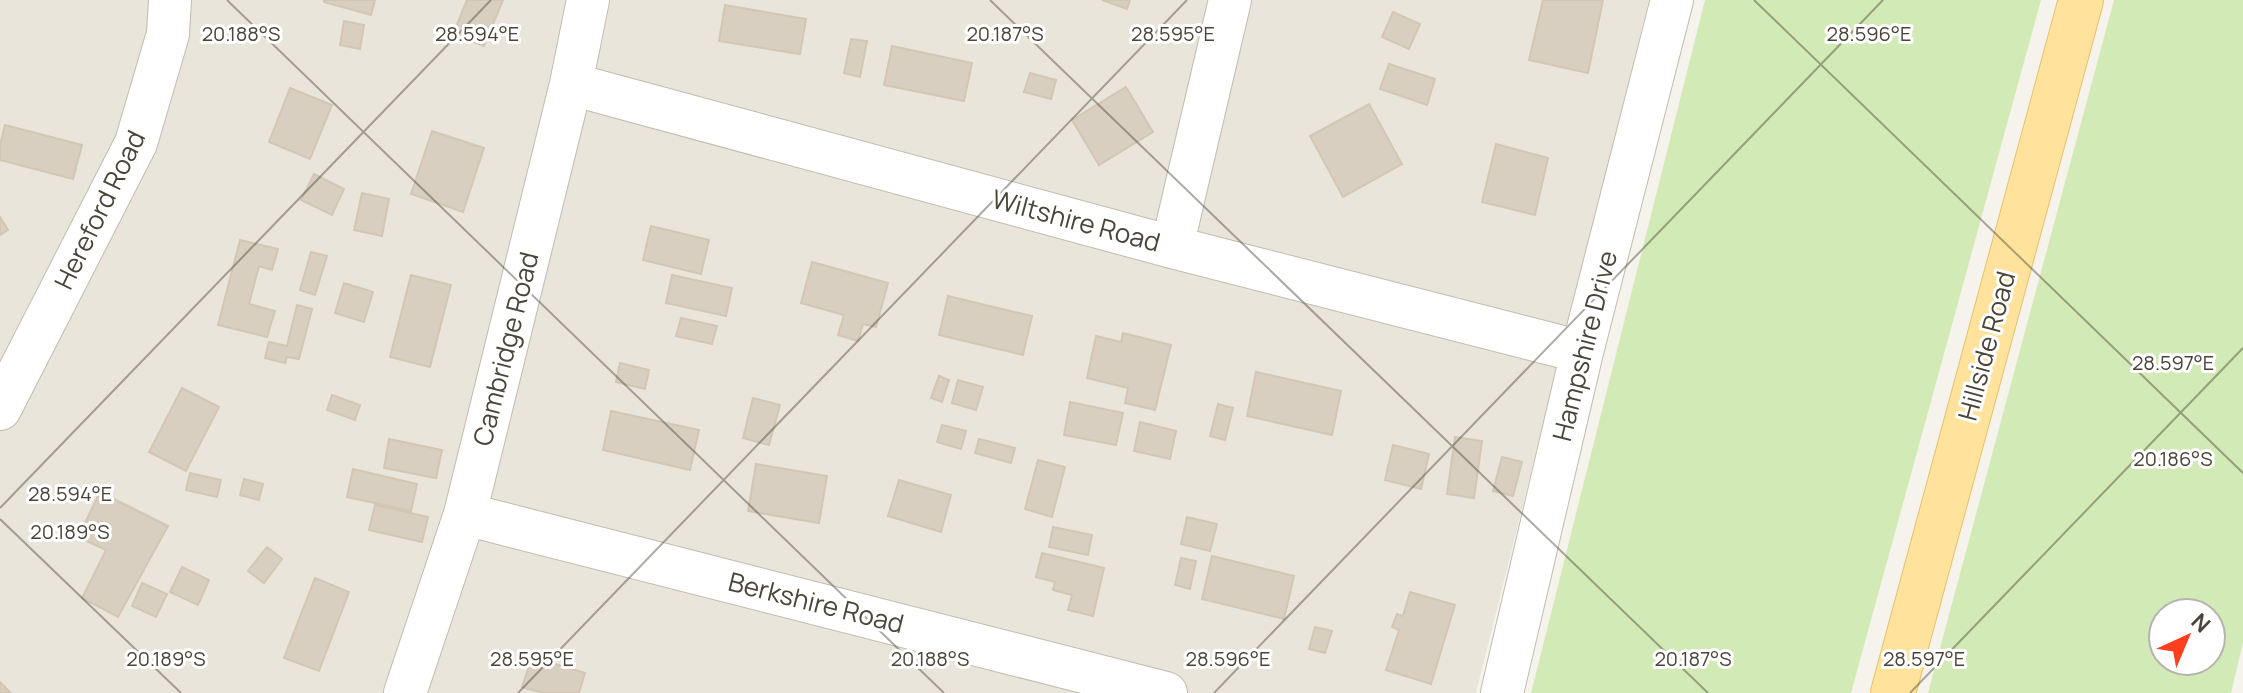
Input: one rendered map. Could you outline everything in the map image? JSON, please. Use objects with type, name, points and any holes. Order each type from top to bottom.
[{"type":"main road","name":"Hillside Road","points":[[1893,693],[2081,0]]},
{"type":"street","name":"Hereford Road","points":[[0,409],[136,143],[168,34],[170,0]]},
{"type":"street","name":"Cambridge Road","points":[[405,693],[465,514],[571,84],[588,0]]},
{"type":"street","points":[[1172,247],[1230,0]]},
{"type":"street","name":"Hampshire Drive","points":[[1502,693],[1582,352],[1672,0]]},
{"type":"street","name":"Wiltshire Road","points":[[571,84],[1172,247],[1582,352]]},
{"type":"street","name":"Berkshire Road","points":[[465,514],[1166,693]]},
{"type":"shaded area","points":[[0,0],[1649,0],[1476,693],[0,693]]},
{"type":"green space","points":[[1705,0],[2041,0],[1851,693],[1531,693]]},
{"type":"green space","points":[[2114,0],[2243,0],[2243,643],[2231,693],[1928,693]]},
{"type":"building","points":[[324,0],[375,0],[371,15]]},
{"type":"building","points":[[467,0],[503,0],[484,46],[453,34]]},
{"type":"building","points":[[1102,0],[1130,0],[1127,9]]},
{"type":"building","points":[[1543,0],[1603,0],[1588,73],[1529,60]]},
{"type":"building","points":[[725,5],[806,19],[800,54],[719,41]]},
{"type":"building","points":[[1393,12],[1420,24],[1409,49],[1382,37]]},
{"type":"building","points":[[344,21],[364,25],[360,49],[340,45]]},
{"type":"building","points":[[851,39],[867,41],[860,77],[844,73]]},
{"type":"building","points":[[892,46],[972,63],[964,101],[884,85]]},
{"type":"building","points":[[1389,64],[1435,79],[1427,105],[1380,89]]},
{"type":"building","points":[[1030,73],[1056,80],[1051,99],[1024,92]]},
{"type":"building","points":[[1126,87],[1153,132],[1099,165],[1072,120]]},
{"type":"building","points":[[290,88],[332,105],[310,159],[269,142]]},
{"type":"building","points":[[1369,104],[1402,164],[1343,197],[1310,136]]},
{"type":"building","points":[[5,125],[82,145],[73,179],[0,160]]},
{"type":"building","points":[[432,131],[484,148],[463,212],[411,194]]},
{"type":"building","points":[[1496,144],[1548,158],[1535,215],[1482,202]]},
{"type":"building","points":[[314,174],[344,189],[332,215],[301,200]]},
{"type":"building","points":[[362,193],[389,199],[382,236],[354,230]]},
{"type":"building","points":[[0,217],[8,230],[0,235]]},
{"type":"building","points":[[651,226],[709,240],[701,274],[643,260]]},
{"type":"building","points":[[240,240],[278,249],[272,270],[259,266],[249,304],[275,311],[267,337],[218,325]]},
{"type":"building","points":[[311,252],[327,256],[315,295],[300,290]]},
{"type":"building","points":[[812,262],[888,283],[876,327],[863,324],[858,341],[838,335],[844,315],[801,303]]},
{"type":"building","points":[[411,275],[451,285],[430,367],[390,357]]},
{"type":"building","points":[[672,275],[732,288],[726,316],[666,303]]},
{"type":"building","points":[[344,283],[373,292],[364,322],[335,313]]},
{"type":"building","points":[[948,296],[1032,316],[1023,355],[939,335]]},
{"type":"building","points":[[297,305],[312,309],[299,359],[287,357],[285,363],[265,358],[269,342],[287,346]]},
{"type":"building","points":[[681,318],[717,326],[712,344],[676,336]]},
{"type":"building","points":[[1123,333],[1171,345],[1155,410],[1125,403],[1128,388],[1087,378],[1096,336],[1121,342]]},
{"type":"building","points":[[620,363],[649,370],[645,389],[616,382]]},
{"type":"building","points":[[1256,372],[1341,391],[1332,435],[1247,416]]},
{"type":"building","points":[[939,376],[949,380],[942,402],[931,398]]},
{"type":"building","points":[[958,380],[983,387],[976,410],[952,403]]},
{"type":"building","points":[[182,388],[219,407],[186,471],[149,452]]},
{"type":"building","points":[[332,395],[360,405],[355,420],[327,410]]},
{"type":"building","points":[[753,398],[780,405],[769,445],[743,438]]},
{"type":"building","points":[[1070,402],[1123,413],[1116,445],[1064,435]]},
{"type":"building","points":[[1218,404],[1233,408],[1225,440],[1210,436]]},
{"type":"building","points":[[611,411],[699,430],[690,470],[603,450]]},
{"type":"building","points":[[1140,422],[1176,431],[1170,459],[1134,451]]},
{"type":"building","points":[[942,425],[966,431],[961,449],[937,442]]},
{"type":"building","points":[[1455,437],[1482,441],[1474,498],[1447,494]]},
{"type":"building","points":[[389,439],[442,450],[436,478],[384,468]]},
{"type":"building","points":[[979,439],[1015,448],[1011,463],[975,453]]},
{"type":"building","points":[[1393,445],[1429,454],[1421,489],[1385,480]]},
{"type":"building","points":[[1502,457],[1522,462],[1513,496],[1493,491]]},
{"type":"building","points":[[1038,460],[1065,467],[1052,517],[1025,509]]},
{"type":"building","points":[[756,464],[827,476],[819,523],[748,511]]},
{"type":"building","points":[[353,469],[417,484],[411,511],[347,497]]},
{"type":"building","points":[[190,473],[221,480],[217,497],[186,490]]},
{"type":"building","points":[[244,479],[263,484],[259,500],[240,495]]},
{"type":"building","points":[[899,480],[951,495],[941,532],[888,516]]},
{"type":"building","points":[[100,492],[168,526],[118,617],[82,598],[106,550],[78,537]]},
{"type":"building","points":[[375,505],[428,517],[422,542],[369,530]]},
{"type":"building","points":[[1187,517],[1217,524],[1210,551],[1181,544]]},
{"type":"building","points":[[1053,527],[1092,535],[1088,555],[1049,547]]},
{"type":"building","points":[[267,547],[282,559],[264,583],[248,571]]},
{"type":"building","points":[[1042,553],[1104,568],[1093,616],[1068,610],[1072,595],[1053,590],[1055,582],[1036,577]]},
{"type":"building","points":[[1212,556],[1294,576],[1284,619],[1202,599]]},
{"type":"building","points":[[1181,558],[1196,561],[1190,589],[1175,585]]},
{"type":"building","points":[[182,567],[209,580],[198,605],[170,592]]},
{"type":"building","points":[[315,578],[349,592],[319,671],[284,658]]},
{"type":"building","points":[[142,583],[167,594],[156,617],[132,606]]},
{"type":"building","points":[[1410,592],[1455,605],[1431,684],[1386,670],[1399,630],[1392,627],[1397,614],[1403,616]]},
{"type":"building","points":[[1315,627],[1332,631],[1325,653],[1309,649]]},
{"type":"building","points":[[532,657],[585,673],[579,693],[543,693],[522,687]]},
{"type":"building","points":[[0,682],[11,693],[0,693]]}]
